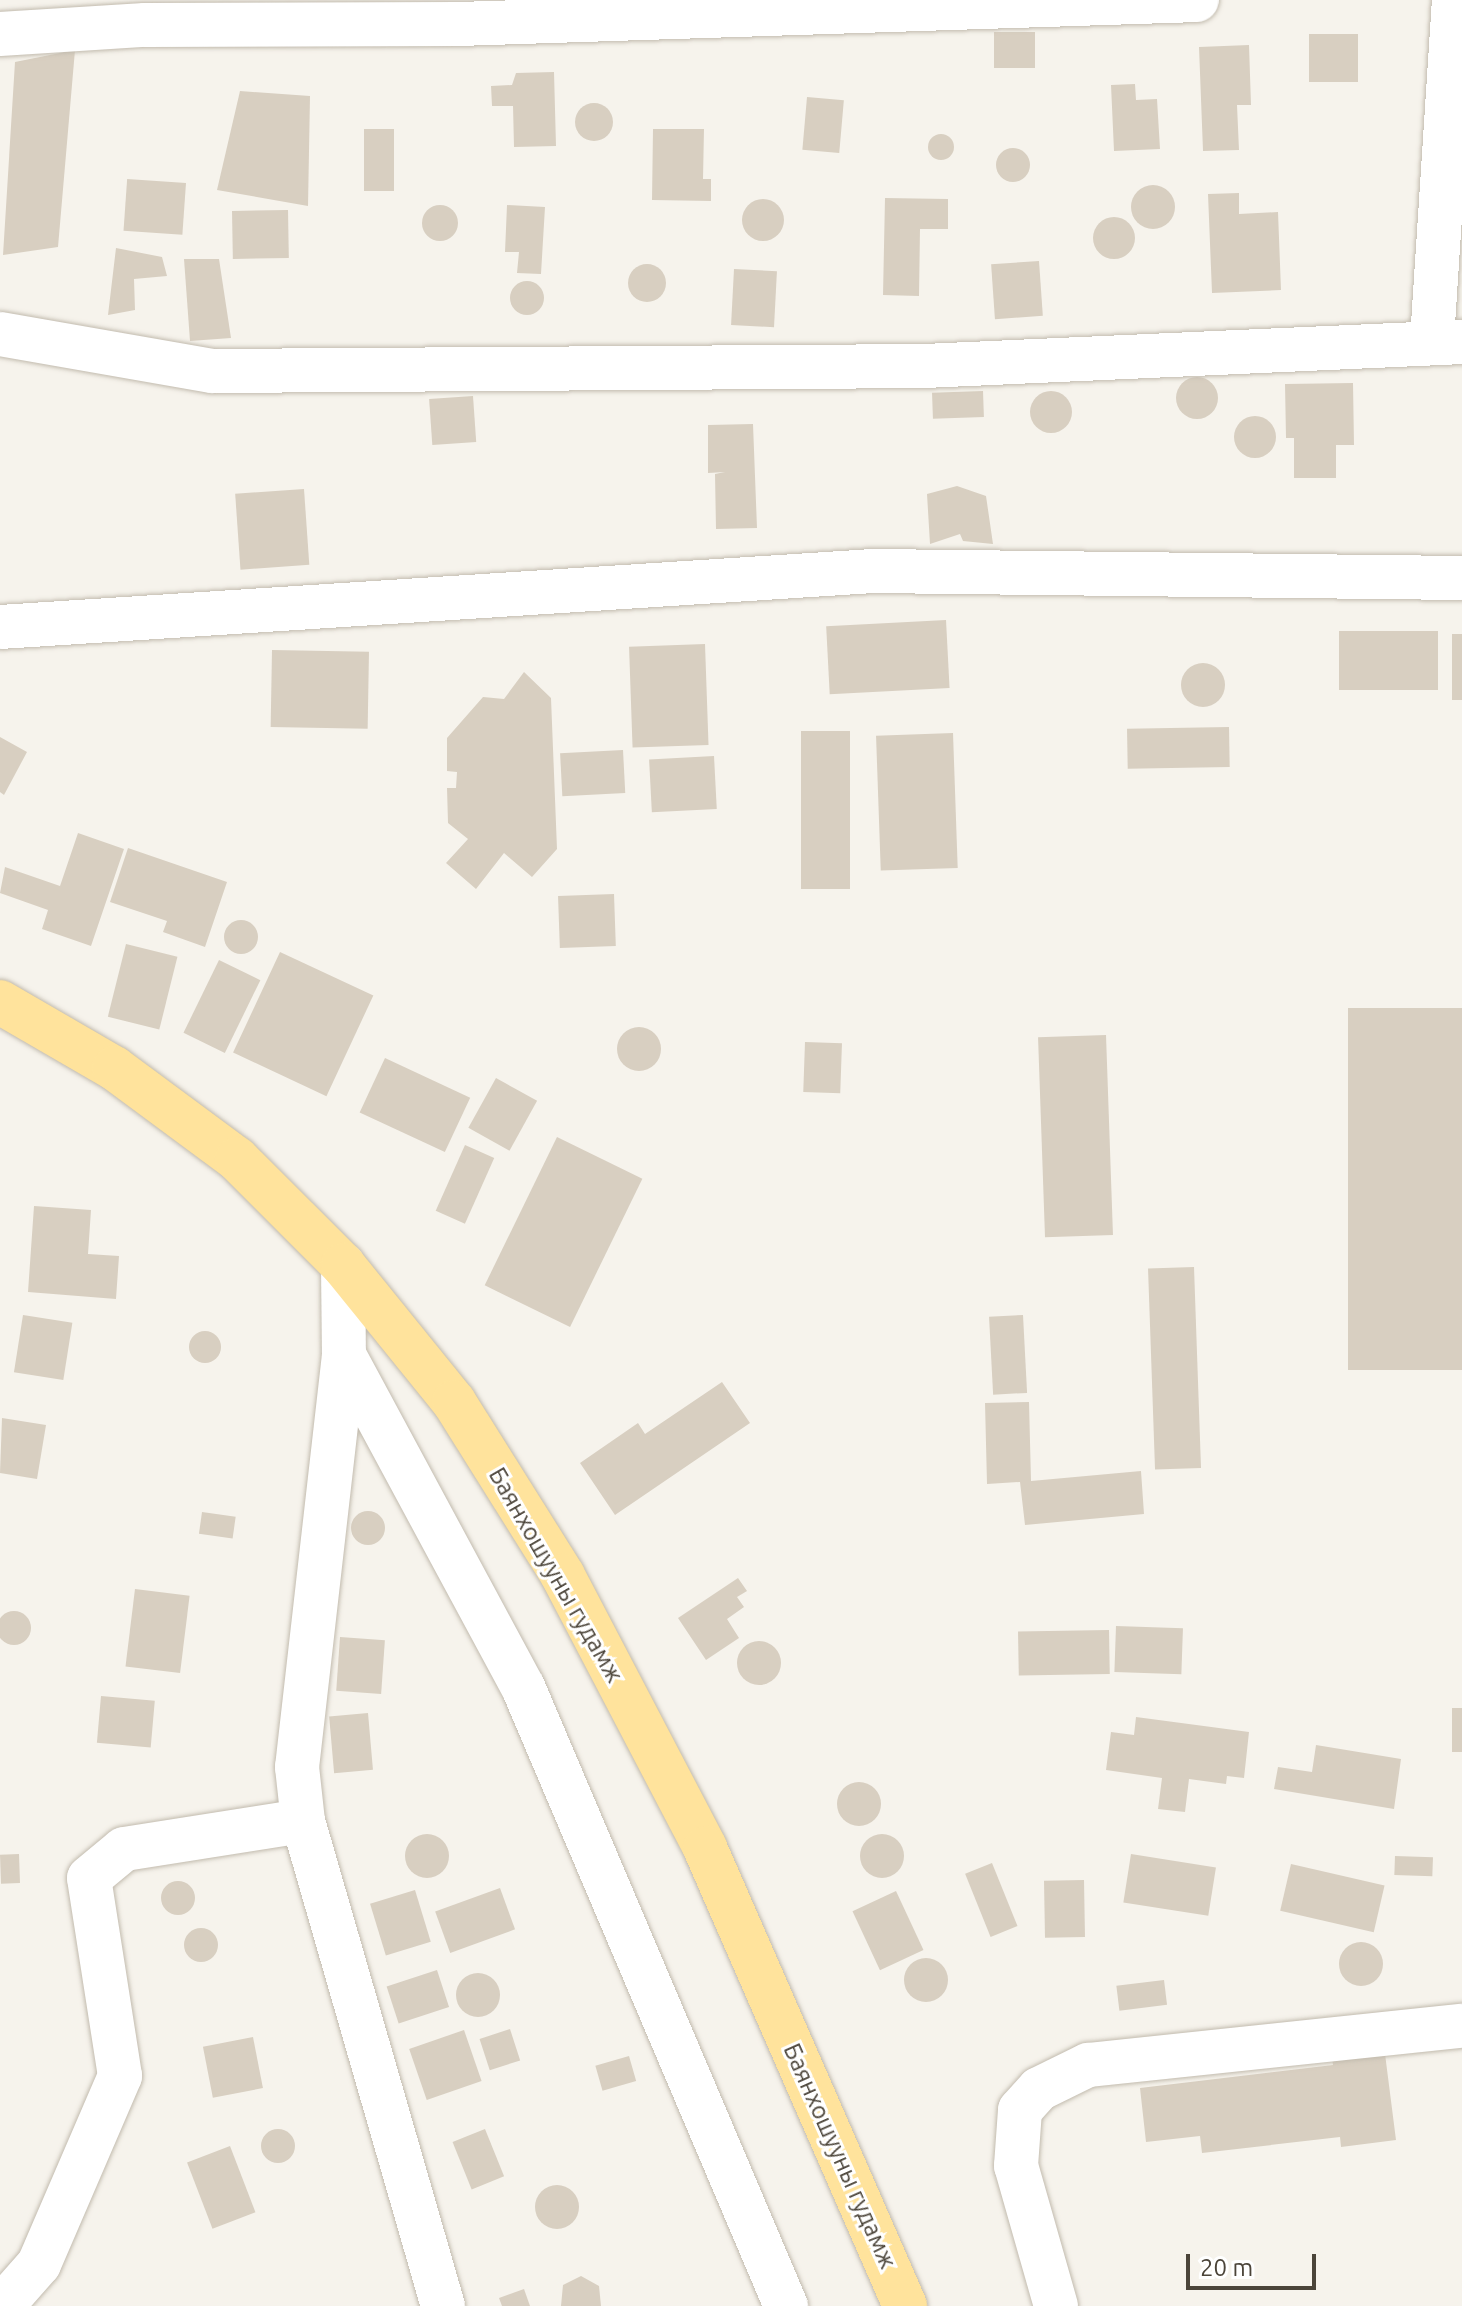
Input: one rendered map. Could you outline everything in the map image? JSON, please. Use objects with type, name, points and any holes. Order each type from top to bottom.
[{"type":"main road","name":"Баянхошууны гудамж","points":[[0,1002],[114,1068],[237,1159],[343,1265],[454,1402],[563,1576],[705,1848],[905,2306]]},
{"type":"street","points":[[5,0],[0,34],[145,25],[459,24],[1197,0]]},
{"type":"street","points":[[0,334],[212,371],[924,366],[1447,341],[1454,0]]},
{"type":"street","points":[[0,627],[873,571],[1462,578]]},
{"type":"street","points":[[343,1265],[344,1355],[297,1767],[303,1821],[443,2306]]},
{"type":"street","points":[[344,1355],[523,1687],[786,2306]]},
{"type":"street","points":[[2,2306],[39,2264],[120,2076],[89,1878],[124,1849],[303,1821]]},
{"type":"street","points":[[1056,2306],[1016,2166],[1020,2110],[1039,2089],[1088,2065],[1462,2026]]},
{"type":"building","points":[[994,32],[1035,32],[1035,68],[994,68]]},
{"type":"building","points":[[1309,34],[1358,34],[1358,82],[1309,82]]},
{"type":"building","points":[[1249,45],[1251,105],[1237,105],[1239,150],[1203,151],[1199,47]]},
{"type":"building","points":[[75,50],[58,247],[3,255],[15,62]]},
{"type":"building","points":[[554,72],[556,146],[514,147],[513,106],[492,106],[491,86],[512,85],[516,73]]},
{"type":"building","points":[[1135,84],[1136,100],[1157,99],[1160,149],[1114,151],[1111,85]]},
{"type":"building","points":[[240,91],[310,96],[308,206],[217,190]]},
{"type":"building","points":[[807,97],[844,100],[839,153],[802,150]]},
{"type":"building","points":[[594,103],[608,108],[613,122],[608,136],[594,141],[580,136],[575,122],[580,108]]},
{"type":"building","points":[[364,129],[394,129],[394,191],[364,191]]},
{"type":"building","points":[[653,129],[704,129],[703,179],[711,179],[711,201],[652,200]]},
{"type":"building","points":[[941,134],[950,138],[954,147],[950,156],[941,160],[932,156],[928,147],[932,138]]},
{"type":"building","points":[[1013,148],[1025,153],[1030,165],[1025,177],[1013,182],[1001,177],[996,165],[1001,153]]},
{"type":"building","points":[[127,179],[186,183],[182,235],[124,231]]},
{"type":"building","points":[[1153,185],[1169,191],[1175,207],[1169,223],[1153,229],[1137,223],[1131,207],[1137,191]]},
{"type":"building","points":[[1239,193],[1239,214],[1278,212],[1281,290],[1212,293],[1208,194]]},
{"type":"building","points":[[885,198],[948,199],[948,229],[920,229],[919,296],[883,295]]},
{"type":"building","points":[[763,199],[778,205],[784,220],[778,235],[763,241],[748,235],[742,220],[748,205]]},
{"type":"building","points":[[440,205],[453,210],[458,223],[453,236],[440,241],[427,236],[422,223],[427,210]]},
{"type":"building","points":[[507,205],[545,207],[541,274],[517,273],[519,252],[505,252]]},
{"type":"building","points":[[288,210],[289,258],[233,259],[232,211]]},
{"type":"building","points":[[1114,217],[1129,223],[1135,238],[1129,253],[1114,259],[1099,253],[1093,238],[1099,223]]},
{"type":"building","points":[[116,248],[162,257],[167,276],[134,279],[135,310],[108,315]]},
{"type":"building","points":[[184,259],[219,259],[231,338],[190,341]]},
{"type":"building","points":[[1039,261],[1043,316],[995,319],[991,264]]},
{"type":"building","points":[[647,264],[660,270],[666,283],[660,296],[647,302],[634,296],[628,283],[634,270]]},
{"type":"building","points":[[734,269],[777,271],[774,327],[731,325]]},
{"type":"building","points":[[527,281],[539,286],[544,298],[539,310],[527,315],[515,310],[510,298],[515,286]]},
{"type":"building","points":[[1197,377],[1212,383],[1218,398],[1212,413],[1197,419],[1182,413],[1176,398],[1182,383]]},
{"type":"building","points":[[1353,383],[1354,445],[1336,445],[1336,478],[1294,478],[1294,438],[1286,438],[1285,384]]},
{"type":"building","points":[[983,391],[984,417],[933,419],[932,393]]},
{"type":"building","points":[[1051,391],[1066,397],[1072,412],[1066,427],[1051,433],[1036,427],[1030,412],[1036,397]]},
{"type":"building","points":[[473,396],[476,442],[432,445],[429,399]]},
{"type":"building","points":[[1255,416],[1270,422],[1276,437],[1270,452],[1255,458],[1240,452],[1234,437],[1240,422]]},
{"type":"building","points":[[753,424],[757,528],[716,529],[715,474],[725,472],[708,473],[708,425]]},
{"type":"building","points":[[957,486],[986,496],[993,544],[963,541],[960,534],[930,544],[927,494]]},
{"type":"building","points":[[304,489],[309,565],[240,570],[235,494]]},
{"type":"building","points":[[946,620],[950,688],[830,694],[826,626]]},
{"type":"building","points":[[1339,631],[1438,631],[1438,690],[1339,690]]},
{"type":"building","points":[[1452,634],[1462,634],[1462,700],[1452,700]]},
{"type":"building","points":[[705,644],[709,745],[633,748],[629,647]]},
{"type":"building","points":[[272,650],[369,652],[368,729],[271,727]]},
{"type":"building","points":[[1203,663],[1219,669],[1225,685],[1219,701],[1203,707],[1187,701],[1181,685],[1187,669]]},
{"type":"building","points":[[524,672],[551,698],[557,849],[532,877],[504,853],[476,889],[446,863],[468,839],[448,823],[447,788],[456,788],[457,772],[447,771],[447,738],[483,697],[504,699]]},
{"type":"building","points":[[1229,727],[1230,767],[1128,769],[1127,729]]},
{"type":"building","points":[[801,731],[850,731],[850,889],[801,889]]},
{"type":"building","points":[[953,733],[958,868],[881,871],[876,736]]},
{"type":"building","points":[[0,737],[27,752],[4,795],[0,792]]},
{"type":"building","points":[[623,750],[625,793],[562,796],[560,753]]},
{"type":"building","points":[[714,756],[717,809],[652,812],[649,759]]},
{"type":"building","points":[[78,833],[124,849],[91,946],[42,929],[48,910],[0,893],[5,867],[60,886]]},
{"type":"building","points":[[128,848],[227,882],[205,947],[163,932],[167,921],[110,902]]},
{"type":"building","points":[[614,894],[616,946],[560,948],[558,896]]},
{"type":"building","points":[[241,920],[253,925],[258,937],[253,949],[241,954],[229,949],[224,937],[229,925]]},
{"type":"building","points":[[126,944],[177,957],[159,1030],[108,1017]]},
{"type":"building","points":[[280,952],[373,996],[326,1096],[233,1053]]},
{"type":"building","points":[[219,960],[260,980],[225,1053],[183,1033]]},
{"type":"building","points":[[1348,1008],[1462,1008],[1462,1370],[1348,1370]]},
{"type":"building","points":[[639,1027],[655,1033],[661,1049],[655,1065],[639,1071],[623,1065],[617,1049],[623,1033]]},
{"type":"building","points":[[1106,1035],[1113,1235],[1045,1237],[1038,1037]]},
{"type":"building","points":[[805,1042],[842,1043],[840,1093],[803,1092]]},
{"type":"building","points":[[385,1058],[470,1098],[445,1152],[360,1112]]},
{"type":"building","points":[[496,1078],[537,1101],[509,1151],[468,1128]]},
{"type":"building","points":[[557,1137],[642,1179],[570,1327],[485,1285]]},
{"type":"building","points":[[465,1145],[494,1158],[465,1224],[436,1211]]},
{"type":"building","points":[[34,1206],[91,1210],[88,1254],[119,1256],[116,1299],[28,1292]]},
{"type":"building","points":[[1194,1267],[1201,1468],[1155,1469],[1148,1269]]},
{"type":"building","points":[[23,1315],[72,1323],[63,1380],[14,1372]]},
{"type":"building","points":[[1023,1315],[1027,1393],[993,1395],[989,1317]]},
{"type":"building","points":[[205,1331],[216,1336],[221,1347],[216,1358],[205,1363],[194,1358],[189,1347],[194,1336]]},
{"type":"building","points":[[722,1382],[750,1423],[615,1515],[580,1463],[638,1423],[645,1434]]},
{"type":"building","points":[[1029,1402],[1031,1481],[1141,1471],[1144,1514],[1025,1525],[1020,1482],[987,1484],[985,1403]]},
{"type":"building","points":[[2,1418],[46,1425],[37,1479],[0,1473]]},
{"type":"building","points":[[368,1511],[380,1516],[385,1528],[380,1540],[368,1545],[356,1540],[351,1528],[356,1516]]},
{"type":"building","points":[[202,1512],[236,1517],[233,1539],[199,1534]]},
{"type":"building","points":[[738,1578],[747,1591],[737,1597],[744,1607],[727,1619],[739,1638],[706,1660],[678,1618]]},
{"type":"building","points":[[135,1589],[190,1596],[180,1673],[125,1666]]},
{"type":"building","points":[[14,1611],[26,1616],[31,1628],[26,1640],[14,1645],[2,1640],[-3,1628],[2,1616]]},
{"type":"building","points":[[1116,1626],[1183,1628],[1181,1674],[1114,1672]]},
{"type":"building","points":[[1109,1630],[1110,1674],[1019,1676],[1018,1632]]},
{"type":"building","points":[[340,1637],[385,1640],[381,1694],[336,1691]]},
{"type":"building","points":[[759,1641],[775,1647],[781,1663],[775,1679],[759,1685],[743,1679],[737,1663],[743,1647]]},
{"type":"building","points":[[101,1696],[155,1701],[151,1748],[97,1743]]},
{"type":"building","points":[[1452,1708],[1462,1708],[1462,1752],[1452,1752]]},
{"type":"building","points":[[368,1713],[373,1770],[334,1773],[329,1716]]},
{"type":"building","points":[[1136,1717],[1249,1732],[1244,1778],[1227,1776],[1226,1784],[1189,1779],[1185,1812],[1158,1809],[1162,1778],[1106,1770],[1111,1732],[1134,1735]]},
{"type":"building","points":[[1316,1745],[1401,1759],[1394,1809],[1274,1789],[1278,1767],[1312,1772]]},
{"type":"building","points":[[859,1782],[874,1789],[881,1804],[874,1819],[859,1826],[844,1819],[837,1804],[844,1789]]},
{"type":"building","points":[[427,1834],[443,1840],[449,1856],[443,1872],[427,1878],[411,1872],[405,1856],[411,1840]]},
{"type":"building","points":[[882,1834],[897,1841],[904,1856],[897,1871],[882,1878],[867,1871],[860,1856],[867,1841]]},
{"type":"building","points":[[19,1854],[20,1883],[1,1884],[0,1855]]},
{"type":"building","points":[[1131,1854],[1216,1867],[1208,1916],[1123,1902]]},
{"type":"building","points":[[1395,1856],[1433,1857],[1432,1876],[1394,1875]]},
{"type":"building","points":[[992,1863],[1017,1926],[991,1937],[965,1874]]},
{"type":"building","points":[[1291,1864],[1385,1886],[1374,1932],[1280,1911]]},
{"type":"building","points":[[1084,1880],[1085,1937],[1045,1938],[1044,1881]]},
{"type":"building","points":[[178,1881],[190,1886],[195,1898],[190,1910],[178,1915],[166,1910],[161,1898],[166,1886]]},
{"type":"building","points":[[500,1888],[515,1929],[450,1953],[435,1912]]},
{"type":"building","points":[[415,1890],[431,1942],[386,1955],[370,1904]]},
{"type":"building","points":[[896,1891],[923,1950],[880,1970],[852,1911]]},
{"type":"building","points":[[201,1928],[213,1933],[218,1945],[213,1957],[201,1962],[189,1957],[184,1945],[189,1933]]},
{"type":"building","points":[[1361,1942],[1377,1948],[1383,1964],[1377,1980],[1361,1986],[1345,1980],[1339,1964],[1345,1948]]},
{"type":"building","points":[[926,1958],[941,1965],[948,1980],[941,1995],[926,2002],[911,1995],[904,1980],[911,1965]]},
{"type":"building","points":[[437,1970],[449,2007],[399,2023],[387,1986]]},
{"type":"building","points":[[478,1973],[494,1979],[500,1995],[494,2011],[478,2017],[462,2011],[456,1995],[462,1979]]},
{"type":"building","points":[[1164,1980],[1167,2005],[1119,2011],[1116,1986]]},
{"type":"building","points":[[510,2029],[520,2060],[490,2070],[480,2039]]},
{"type":"building","points":[[464,2030],[482,2081],[427,2100],[409,2049]]},
{"type":"building","points":[[253,2037],[263,2088],[213,2098],[203,2047]]},
{"type":"building","points":[[1384,2046],[1396,2140],[1341,2147],[1340,2137],[1202,2153],[1200,2136],[1146,2142],[1140,2088],[1333,2065],[1331,2052]]},
{"type":"building","points":[[629,2056],[636,2081],[603,2091],[595,2066]]},
{"type":"building","points":[[278,2129],[290,2134],[295,2146],[290,2158],[278,2163],[266,2158],[261,2146],[266,2134]]},
{"type":"building","points":[[485,2129],[504,2176],[472,2189],[453,2142]]},
{"type":"building","points":[[230,2146],[255,2212],[212,2229],[187,2162]]},
{"type":"building","points":[[557,2185],[572,2192],[579,2207],[572,2222],[557,2229],[542,2222],[535,2207],[542,2192]]},
{"type":"building","points":[[581,2276],[599,2286],[601,2306],[561,2306],[563,2285]]},
{"type":"building","points":[[524,2289],[530,2306],[502,2306],[499,2298]]}]
